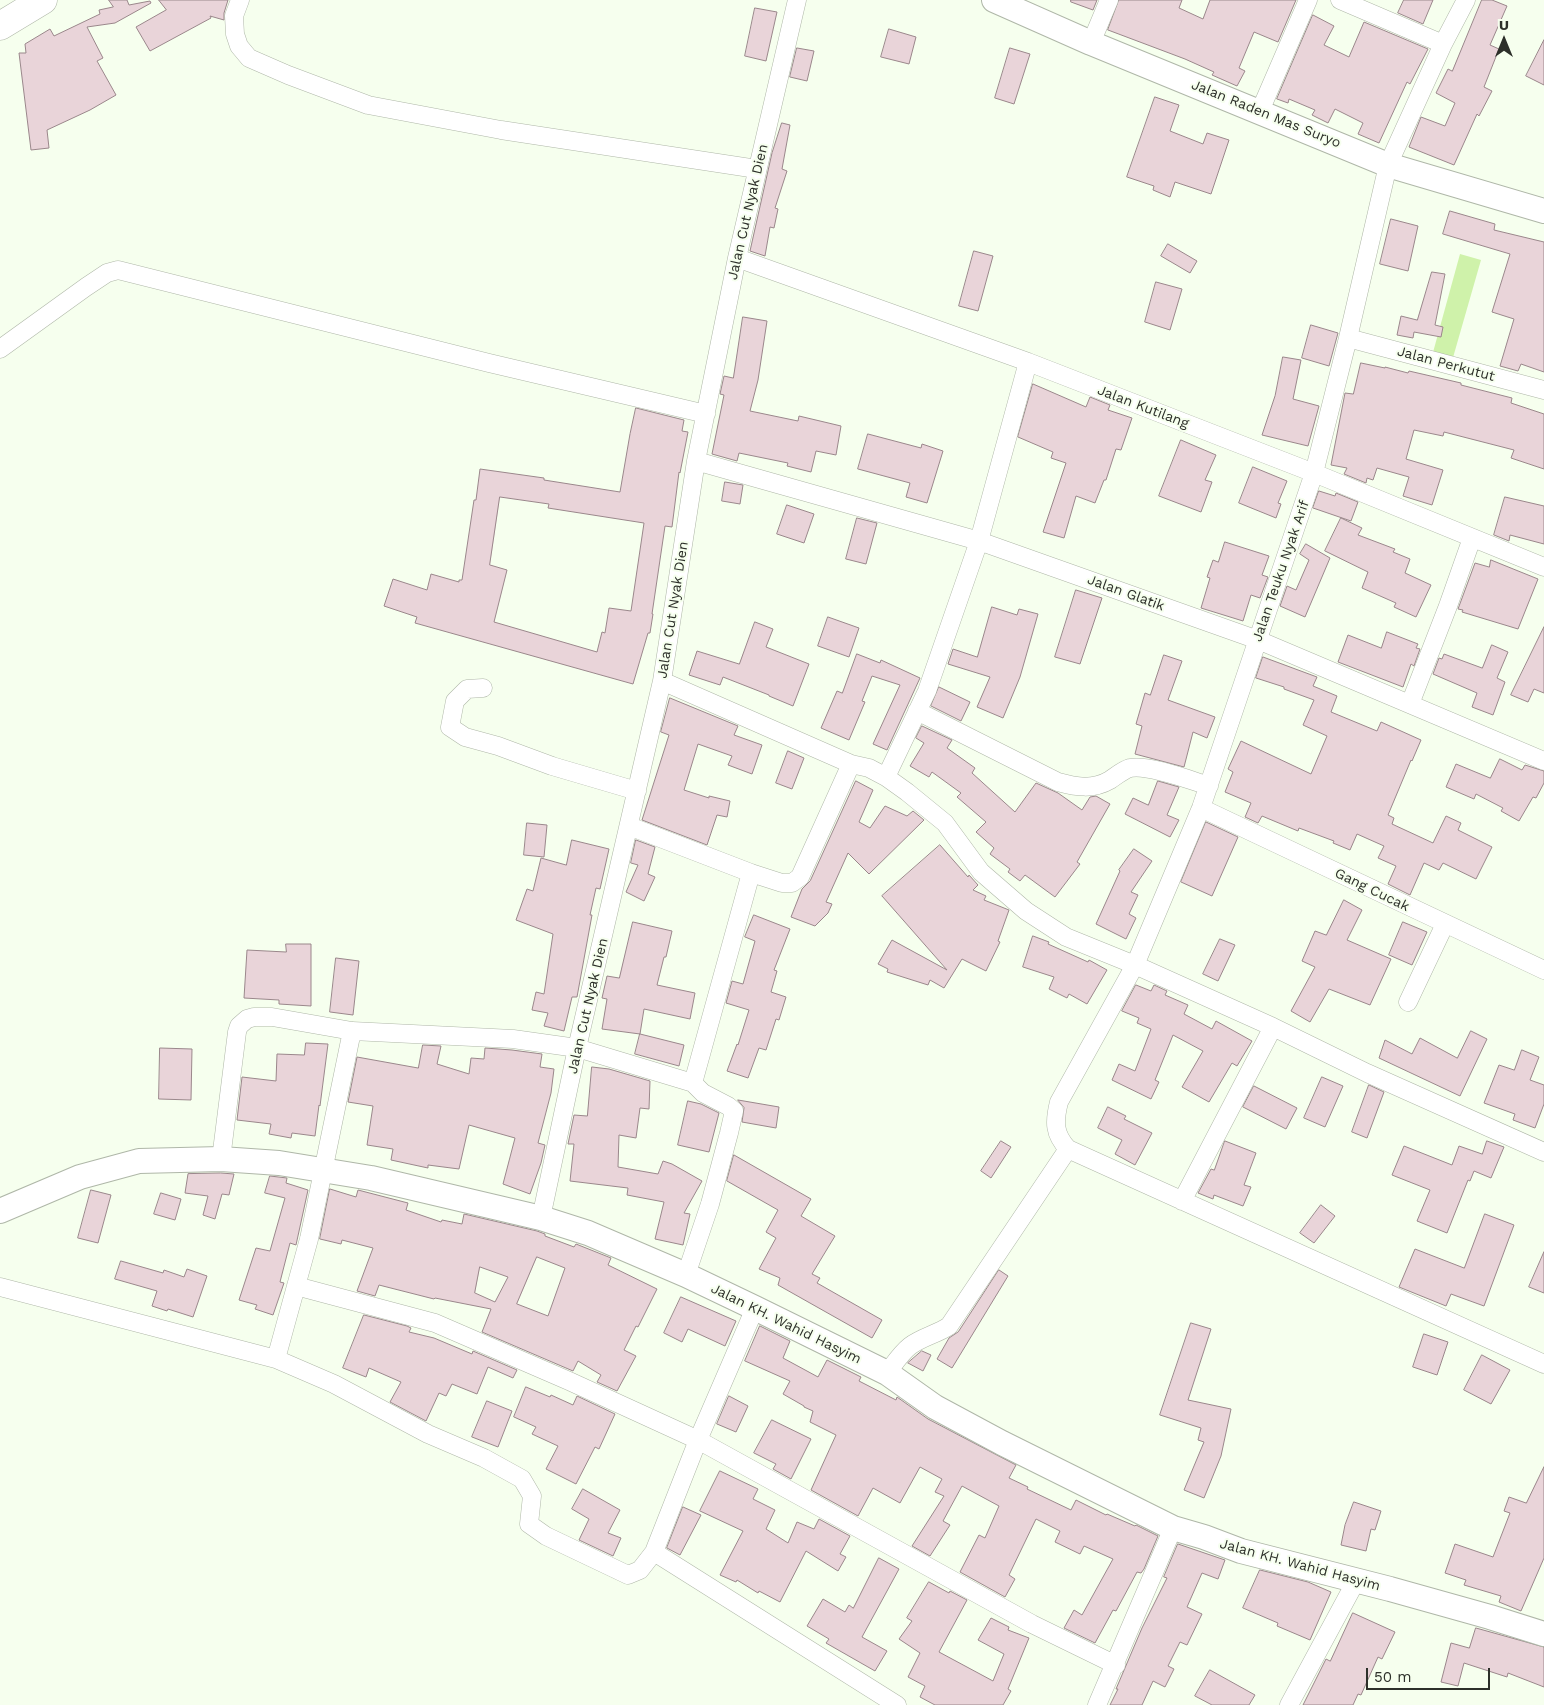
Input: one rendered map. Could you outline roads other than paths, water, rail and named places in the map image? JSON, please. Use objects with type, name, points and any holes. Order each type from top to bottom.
[{"type":"highway","points":[[0,26],[43,0]]},
{"type":"street","points":[[240,0],[234,16],[235,34],[239,46],[249,58],[368,105],[501,130],[757,169]]},
{"type":"street","name":"Jalan Cut Nyak Dien","points":[[541,1218],[577,1048],[662,681],[696,461],[737,258],[797,0]]},
{"type":"street","name":"Jalan Raden Mas Suryo","points":[[994,0],[1388,165],[1544,211]]},
{"type":"street","points":[[1091,42],[1109,0]]},
{"type":"street","points":[[1260,111],[1308,0]]},
{"type":"street","points":[[1340,0],[1443,44]]},
{"type":"street","name":"Jalan Teuku Nyak Arif","points":[[1068,1149],[1059,1140],[1056,1126],[1055,1119],[1059,1102],[1135,966],[1201,808],[1314,474],[1388,165],[1443,44],[1466,0]]},
{"type":"street","name":"Jalan Kutilang","points":[[737,258],[1028,362],[1314,474],[1544,567]]},
{"type":"street","points":[[0,350],[86,287],[108,273],[118,270],[489,364],[706,414]]},
{"type":"street","name":"Jalan Perkutut","points":[[1348,338],[1544,390]]},
{"type":"street","points":[[886,777],[927,691],[979,540],[1028,362]]},
{"type":"street","name":"Jalan Glatik","points":[[696,461],[979,540],[1258,640],[1544,760]]},
{"type":"street","points":[[1410,704],[1472,538]]},
{"type":"street","points":[[662,681],[851,764],[869,768],[886,777],[945,824],[981,872],[1026,911],[1066,937],[1273,1027],[1367,1073],[1544,1152]]},
{"type":"street","points":[[483,688],[467,689],[454,701],[450,727],[465,737],[498,746],[552,766],[637,791]]},
{"type":"street","points":[[917,711],[1058,782],[1079,787],[1099,785],[1130,768],[1140,768],[1162,772],[1208,786]]},
{"type":"street","points":[[629,826],[751,873],[792,883],[800,877],[851,764]]},
{"type":"street","name":"Gang Cucak","points":[[1201,808],[1544,970]]},
{"type":"street","points":[[693,1083],[751,873]]},
{"type":"street","points":[[1408,1002],[1445,924]]},
{"type":"street","points":[[221,1159],[237,1032],[242,1022],[254,1017],[272,1017],[352,1031],[513,1039],[577,1048],[693,1083],[703,1093],[732,1109],[734,1113],[710,1204],[686,1275]]},
{"type":"street","points":[[1182,1201],[1273,1027]]},
{"type":"street","points":[[276,1359],[310,1239],[322,1170],[352,1031]]},
{"type":"street","points":[[887,1373],[910,1346],[949,1326],[1068,1149],[1544,1364]]},
{"type":"street","name":"Jalan KH. Wahid Hasyim","points":[[0,1211],[80,1177],[139,1161],[221,1159],[280,1163],[371,1178],[541,1218],[588,1233],[686,1275],[755,1308],[887,1373],[935,1407],[1002,1443],[1173,1528],[1241,1551],[1490,1617],[1544,1634]]},
{"type":"street","points":[[296,1286],[435,1323],[698,1440],[1032,1624],[1116,1665]]},
{"type":"street","points":[[0,1287],[276,1359],[334,1384],[428,1434],[484,1458],[522,1478],[532,1496],[530,1524],[546,1536],[628,1575],[640,1570],[654,1552],[698,1440],[755,1308]]},
{"type":"street","points":[[1098,1705],[1173,1528]]},
{"type":"street","points":[[654,1552],[897,1705]]},
{"type":"street","points":[[1289,1705],[1356,1581]]}]
